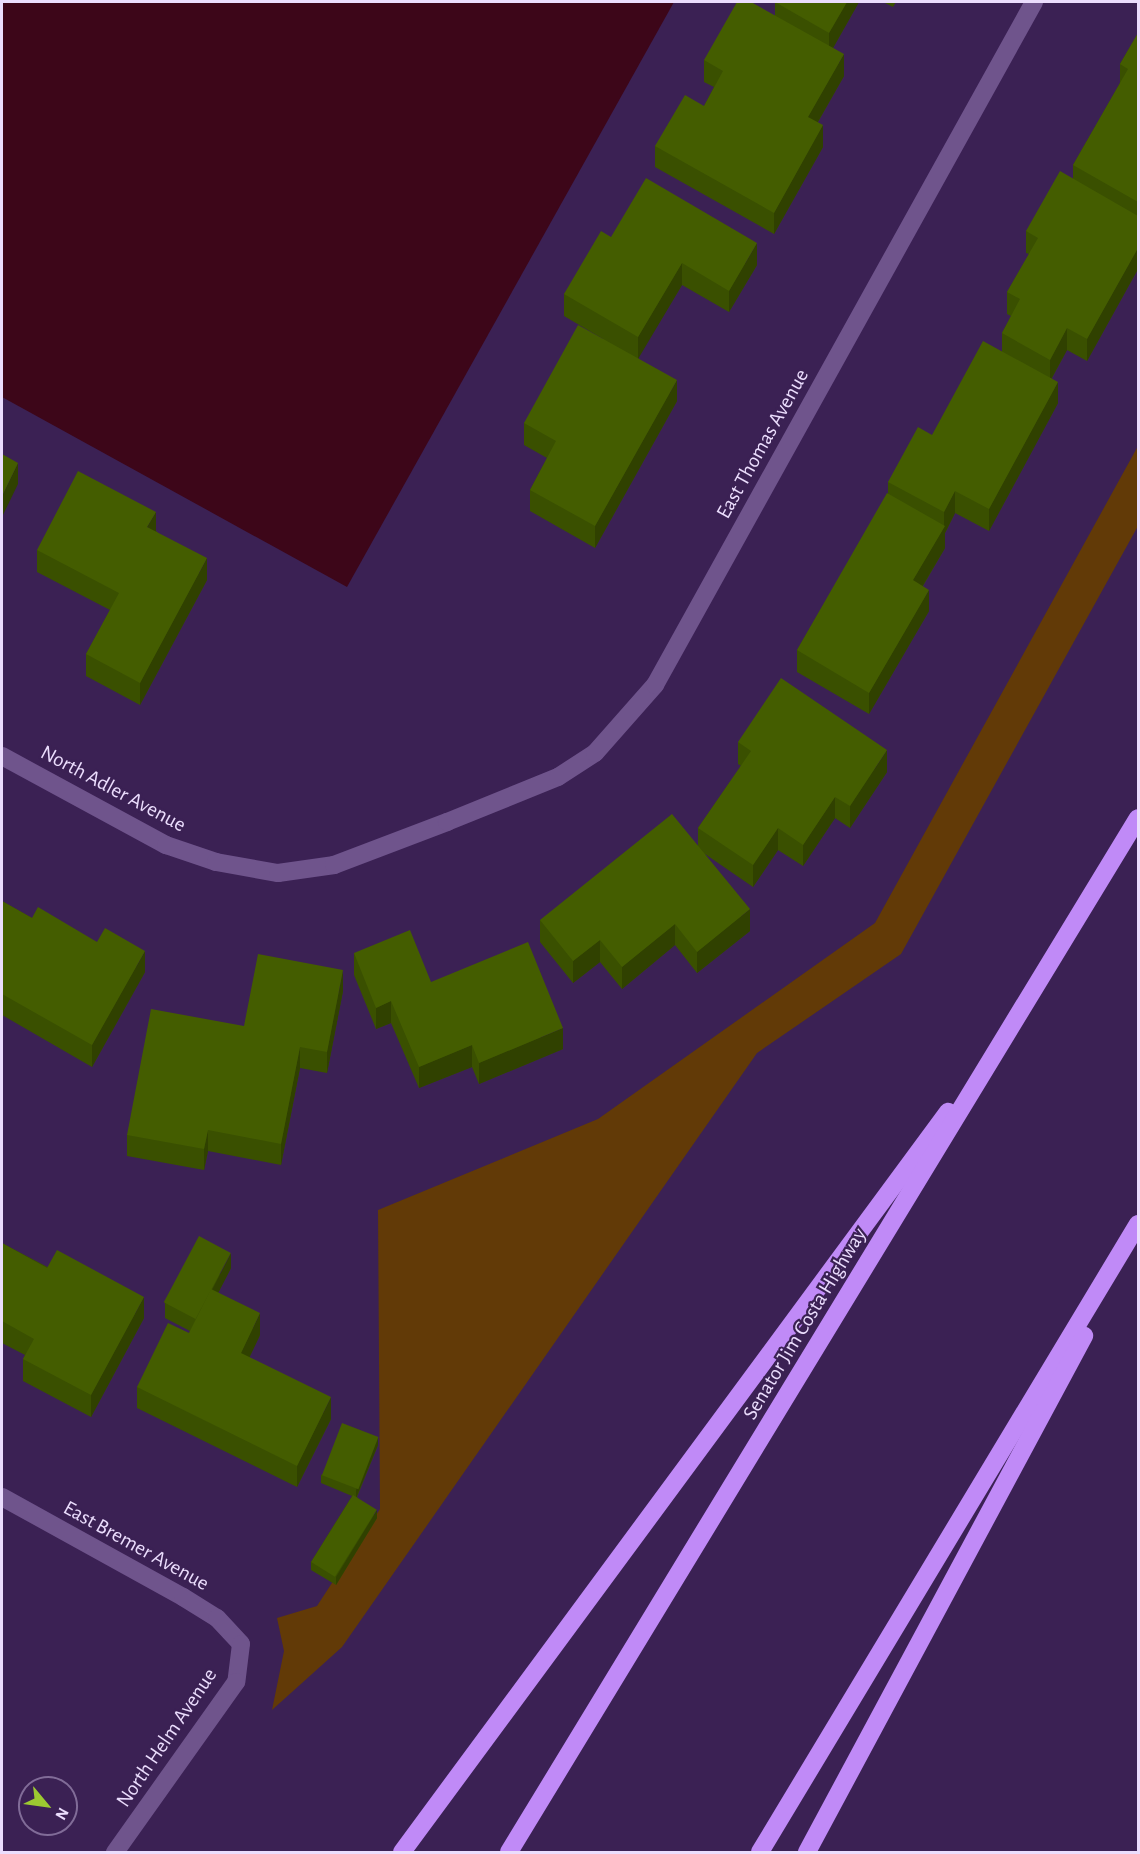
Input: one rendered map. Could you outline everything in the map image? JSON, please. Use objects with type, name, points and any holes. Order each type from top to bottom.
[{"type":"highway","name":"Senator Jim Costa Highway","points":[[509,1852],[1138,818]]},
{"type":"highway","points":[[402,1852],[1018,1017]]},
{"type":"highway","points":[[760,1852],[1138,1224]]},
{"type":"highway","points":[[807,1852],[1138,1235]]},
{"type":"street","name":"East Thomas Avenue","points":[[447,822],[558,777],[595,753],[655,685],[1034,2]]},
{"type":"street","name":"North Adler Avenue","points":[[2,756],[166,845],[216,862],[278,873],[334,865],[447,822]]},
{"type":"street","name":"East Bremer Avenue","points":[[2,1497],[191,1602],[217,1618],[241,1644]]},
{"type":"street","name":"North Helm Avenue","points":[[115,1852],[236,1682],[241,1644]]},
{"type":"shaded area","points":[[2,2],[674,2],[347,587],[2,397]]},
{"type":"shaded area","points":[[1138,446],[1138,526],[901,954],[757,1053],[342,1647],[272,1710],[284,1651],[277,1618],[317,1606],[380,1509],[378,1210],[598,1119],[875,923]]},
{"type":"building","points":[[737,2],[751,2],[844,54],[808,117],[823,125],[774,213],[655,146],[685,95],[704,106],[723,71],[704,60]]},
{"type":"building","points":[[775,2],[847,2],[829,33]]},
{"type":"building","points":[[1138,33],[1138,202],[1073,165],[1128,69],[1120,64]]},
{"type":"building","points":[[1060,171],[1138,216],[1138,248],[1087,339],[1067,328],[1050,360],[1002,333],[1020,299],[1007,292],[1038,238],[1026,231]]},
{"type":"building","points":[[646,178],[757,243],[729,291],[682,263],[638,337],[564,294],[601,231],[611,237]]},
{"type":"building","points":[[578,325],[677,380],[595,526],[530,490],[556,441],[524,423]]},
{"type":"building","points":[[983,341],[1058,382],[989,509],[955,491],[944,512],[888,482],[918,427],[932,435]]},
{"type":"building","points":[[2,454],[18,463],[2,496]]},
{"type":"building","points":[[78,471],[156,512],[147,527],[207,558],[140,683],[86,654],[119,593],[37,550]]},
{"type":"building","points":[[887,493],[945,526],[913,580],[929,590],[869,693],[797,650]]},
{"type":"building","points":[[781,678],[887,750],[850,806],[835,797],[803,845],[778,828],[753,865],[698,828],[751,751],[738,742]]},
{"type":"building","points":[[672,814],[750,909],[697,952],[675,924],[622,967],[600,940],[573,961],[540,920]]},
{"type":"building","points":[[2,901],[32,918],[38,907],[97,942],[105,928],[145,951],[92,1045],[2,994]]},
{"type":"building","points":[[410,930],[431,982],[528,942],[563,1028],[479,1063],[472,1045],[419,1067],[391,1001],[376,1008],[354,953]]},
{"type":"building","points":[[258,954],[343,970],[327,1052],[300,1047],[281,1144],[208,1130],[204,1149],[127,1135],[151,1009],[244,1026]]},
{"type":"building","points":[[199,1236],[231,1253],[196,1319],[164,1302]]},
{"type":"building","points":[[2,1243],[47,1268],[57,1250],[144,1297],[91,1395],[23,1359],[34,1339],[2,1321]]},
{"type":"building","points":[[211,1289],[260,1313],[241,1353],[331,1397],[297,1466],[137,1387],[168,1323],[189,1333]]},
{"type":"building","points":[[342,1423],[378,1437],[358,1489],[322,1475]]},
{"type":"building","points":[[353,1495],[377,1510],[335,1577],[311,1562]]}]
